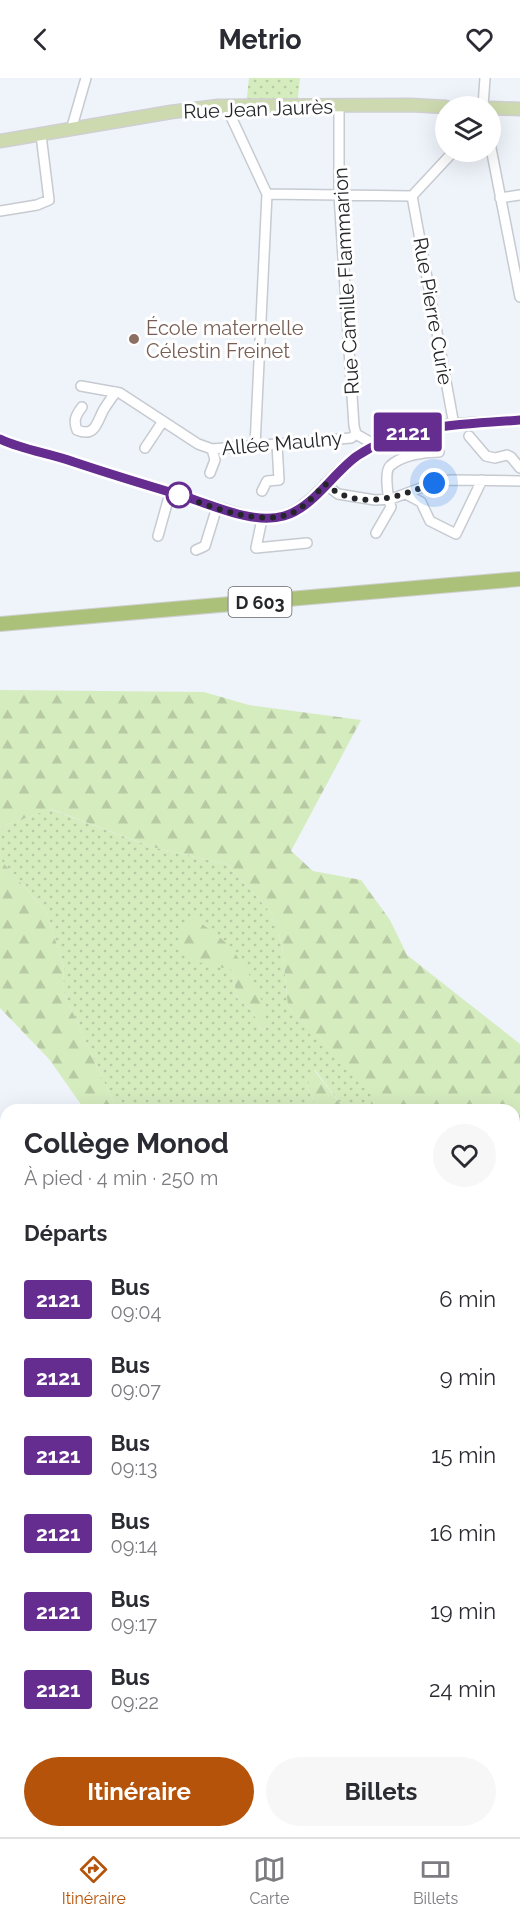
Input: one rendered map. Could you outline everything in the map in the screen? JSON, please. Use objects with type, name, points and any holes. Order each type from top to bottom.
[{"type":"highway","name":"D 603","points":[[0,624],[520,579]]},
{"type":"highway","name":"D 603","points":[[0,633],[520,588]]},
{"type":"main road","name":"Rue Jean Jaurès","points":[[0,141],[149,115],[226,106],[435,106]]},
{"type":"main road","points":[[501,109],[520,110]]},
{"type":"street","points":[[72,130],[86,78]]},
{"type":"street","points":[[484,96],[486,78]]},
{"type":"street","points":[[226,106],[267,194],[255,446]]},
{"type":"street","name":"Rue Camille Flammarion","points":[[339,106],[339,195],[357,456]]},
{"type":"street","points":[[0,211],[37,205],[49,200],[41,135]]},
{"type":"street","points":[[267,194],[412,196],[444,162]]},
{"type":"street","points":[[493,162],[520,297]]},
{"type":"street","points":[[500,198],[520,195]]},
{"type":"street","name":"Rue Pierre Curie","points":[[412,196],[454,425]]},
{"type":"street","name":"Allée Maulny","points":[[81,386],[116,392],[198,444],[212,449],[354,436]]},
{"type":"street","points":[[82,407],[75,418],[77,430],[92,431],[96,428],[103,410],[116,392]]},
{"type":"street","points":[[2,442],[24,452],[96,470],[262,519],[293,513],[304,506],[357,456],[375,445],[406,432],[454,425],[520,420]]},
{"type":"street","points":[[146,448],[164,422]]},
{"type":"street","points":[[354,436],[375,445]]},
{"type":"street","points":[[469,436],[486,456],[495,458],[507,455],[520,468]]},
{"type":"street","points":[[262,491],[267,481],[279,480],[277,444]]},
{"type":"street","points":[[210,473],[215,460],[212,449]]},
{"type":"street","points":[[376,533],[390,507],[388,470],[391,465],[419,452],[439,452]]},
{"type":"street","points":[[325,484],[338,494],[375,500],[388,499],[434,483],[451,480],[520,481]]},
{"type":"street","points":[[406,494],[421,502],[430,521],[456,534],[482,480]]},
{"type":"street","points":[[158,536],[170,493]]},
{"type":"street","points":[[196,550],[205,546],[217,507]]},
{"type":"street","points":[[262,519],[256,548],[307,543]]},
{"type":"green space","points":[[249,78],[300,78],[297,107],[246,106]]},
{"type":"green space","points":[[0,690],[204,692],[249,705],[361,720],[291,851],[313,871],[361,880],[390,920],[407,955],[520,1044],[520,1104],[371,1104],[373,1090],[288,1007],[282,945],[271,913],[227,864],[152,847],[51,809],[0,827]]},
{"type":"green space","points":[[50,809],[152,847],[227,864],[271,913],[282,945],[288,1007],[374,1090],[371,1104],[340,1104],[315,1070],[307,1087],[316,1104],[114,1104],[63,991],[64,968],[47,913],[0,859],[0,827]],"holes":[[[232,969],[266,1029],[261,1030],[253,1012],[237,998]]]},
{"type":"green space","points":[[0,859],[47,913],[64,968],[63,991],[114,1104],[81,1104],[49,1059],[0,1008]]},
{"type":"green space","points":[[195,919],[225,942],[240,960],[254,983],[264,1007],[266,1029],[261,1030],[253,1012],[237,998],[232,970],[198,962],[179,947],[178,932]]},
{"type":"green space","points":[[314,1070],[340,1104],[316,1104],[307,1087]]},
{"type":"bus line","name":"2121","points":[[0,439],[128,480],[262,519],[293,513],[304,506],[345,465],[375,445],[394,436],[434,427],[520,420]]},
{"type":"place","name":"École maternelle Célestin Freinet","points":[[134,339]]},
{"type":"route","points":[[179,495],[262,519],[293,513],[304,506],[325,484],[338,494],[375,500],[391,499],[434,483]]}]
